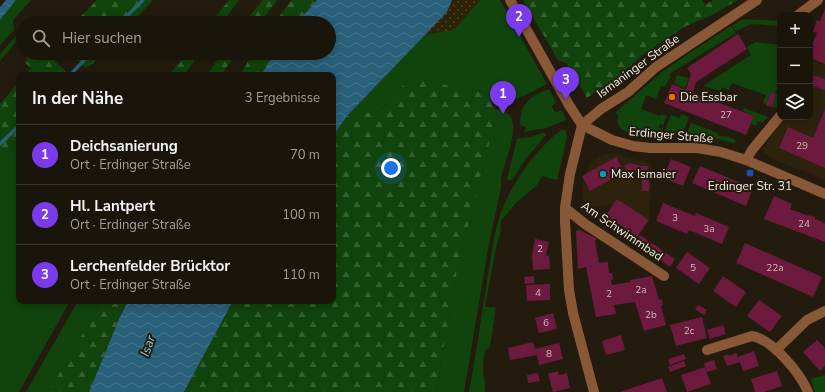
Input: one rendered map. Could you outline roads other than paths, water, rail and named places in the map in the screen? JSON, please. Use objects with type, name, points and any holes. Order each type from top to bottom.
[{"type":"street","points":[[510,0],[569,105],[582,125],[570,174],[565,208],[568,278],[572,313],[594,392]]},
{"type":"street","name":"Ismaninger Straße","points":[[582,125],[602,109],[628,92],[656,67],[758,0]]},
{"type":"street","points":[[802,12],[818,0]]},
{"type":"street","points":[[746,160],[752,150],[777,120]]},
{"type":"street","name":"Erdinger Straße","points":[[582,125],[612,140],[628,145],[650,148],[697,148],[721,152],[746,160],[825,194]]},
{"type":"street","name":"Am Schwimmbad","points":[[565,208],[585,224],[664,276]]},
{"type":"street","points":[[776,350],[807,320],[825,311]]},
{"type":"street","points":[[707,350],[752,336],[776,350],[795,371],[808,392]]},
{"type":"water","points":[[6,0],[16,0],[0,20],[0,7]]},
{"type":"water","points":[[317,0],[452,0],[447,12],[347,116],[336,132],[336,72],[263,72],[271,60],[336,60],[336,16],[303,16]]},
{"type":"water","name":"Isar","points":[[126,304],[231,304],[184,392],[89,392]]},
{"type":"waterway","points":[[127,16],[143,0]]},
{"type":"waterway","points":[[73,72],[84,60]]},
{"type":"waterway","points":[[0,144],[16,129]]},
{"type":"place","name":"Hl. Lantpert","points":[[519,37]]},
{"type":"place","name":"Die Essbar","points":[[672,97]]},
{"type":"place","name":"Lerchenfelder Brücktor","points":[[566,100]]},
{"type":"place","name":"Deichsanierung","points":[[503,114]]},
{"type":"place","name":"Erdinger Str. 31","points":[[750,173]]},
{"type":"place","name":"Max Ismaier","points":[[603,174]]}]
